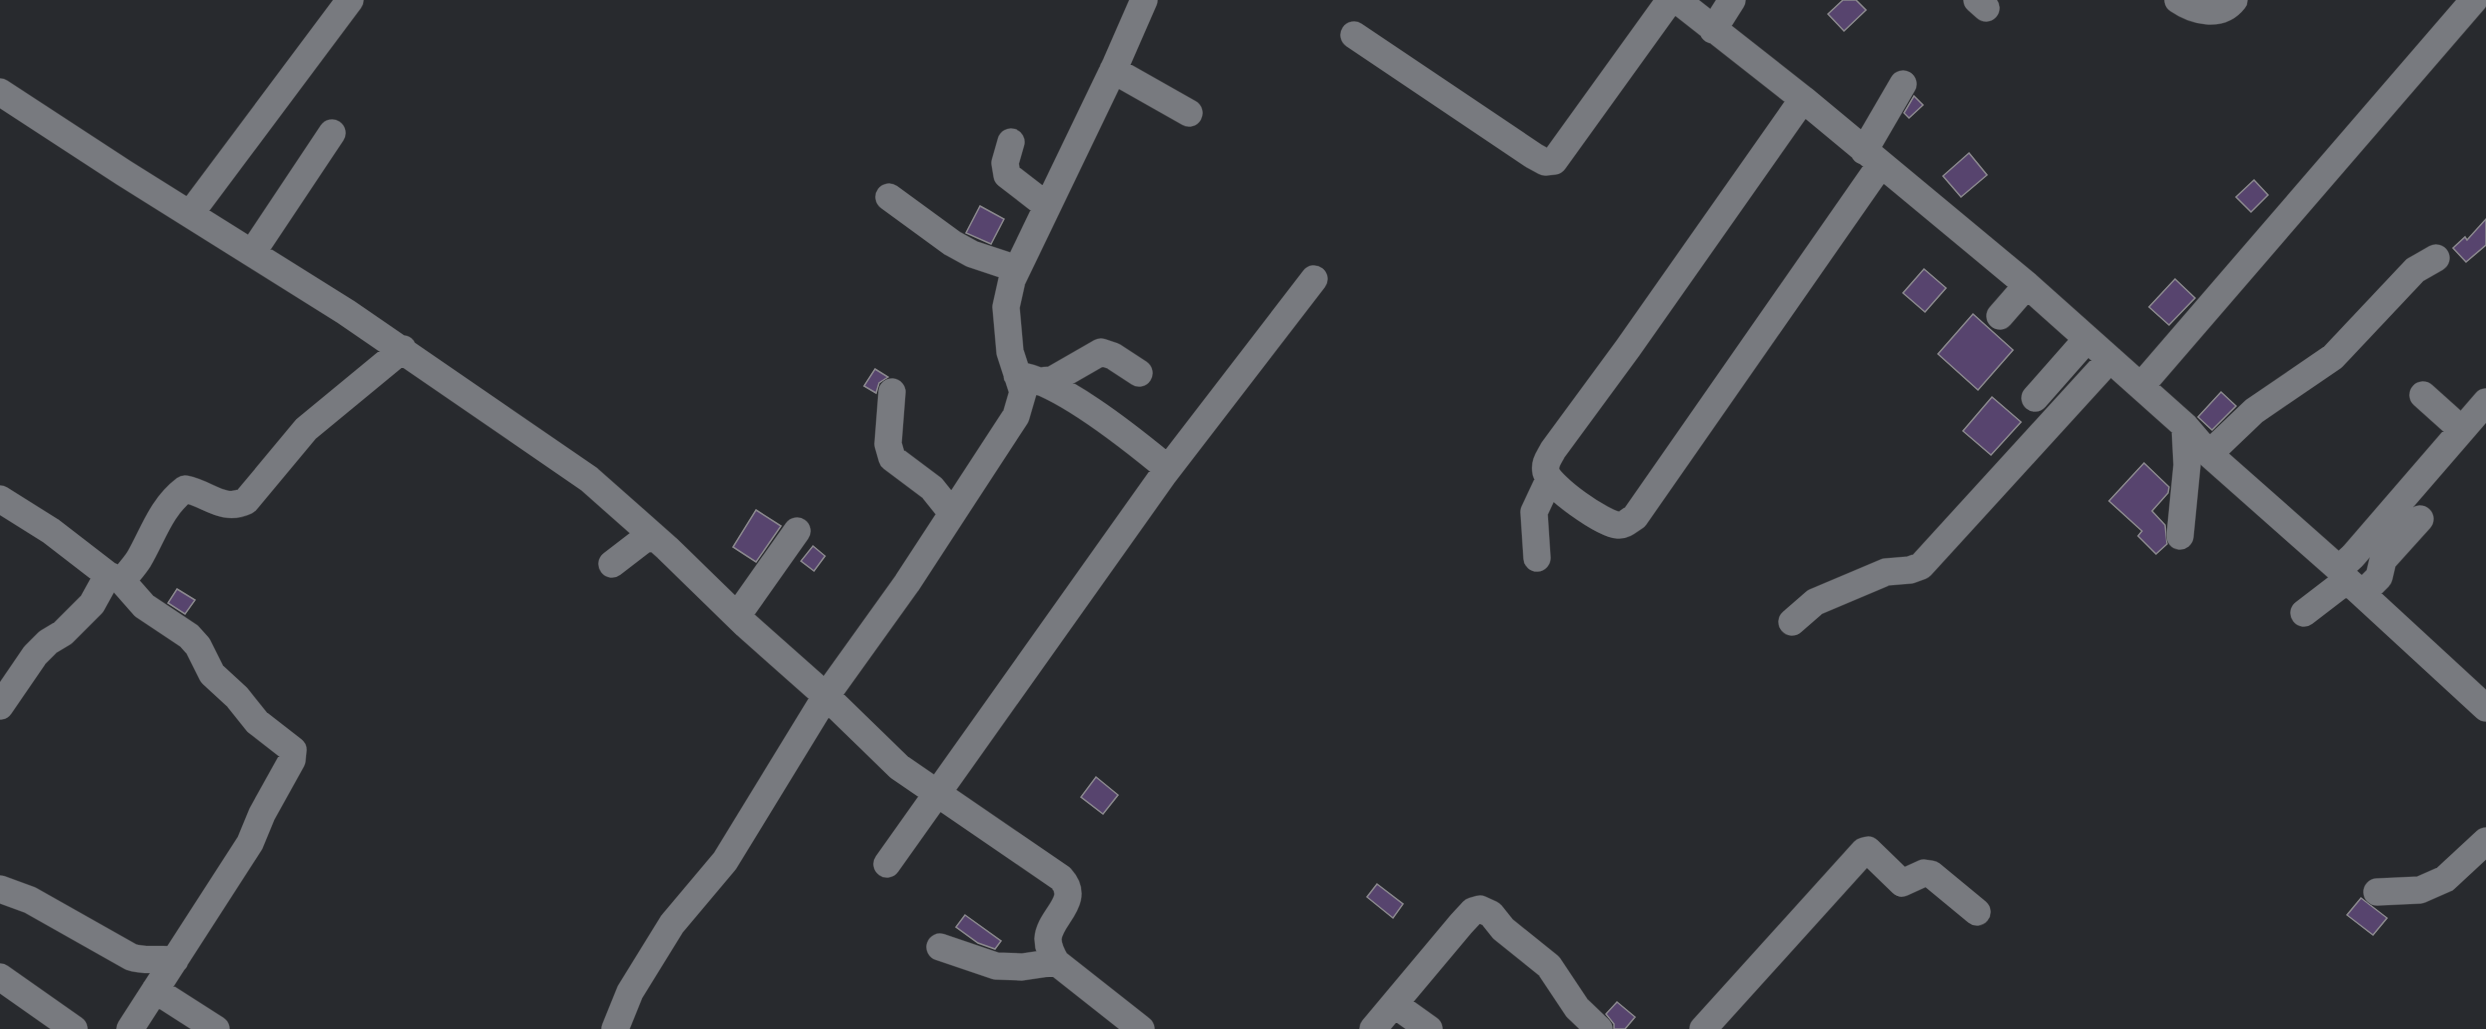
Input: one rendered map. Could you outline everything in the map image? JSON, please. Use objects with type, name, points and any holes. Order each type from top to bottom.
[{"type":"street","points":[[190,214],[350,0]]},
{"type":"street","points":[[1144,0],[1113,70],[1012,280],[1006,307],[1010,352],[1029,378],[1070,396],[1149,453],[1161,463],[1164,474]]},
{"type":"street","points":[[1354,35],[1545,162],[1554,161],[1670,0]]},
{"type":"street","points":[[1677,0],[1803,99],[2027,285],[2185,426],[2209,454],[2486,708]]},
{"type":"street","points":[[1713,30],[1732,0]]},
{"type":"street","points":[[2178,0],[2190,8],[2204,11],[2217,10],[2231,5],[2234,0]]},
{"type":"street","points":[[2141,386],[2474,0]]},
{"type":"street","points":[[1113,70],[1189,113]]},
{"type":"street","points":[[1549,480],[1598,517],[1618,525],[1635,517],[1872,158],[1903,84]]},
{"type":"street","points":[[0,92],[403,350],[589,479],[826,696],[899,767],[1061,878],[1068,885],[1069,895],[1048,937],[1049,949],[1056,962],[1141,1029]]},
{"type":"street","points":[[1537,558],[1534,512],[1549,480],[1546,463],[1553,450],[1628,348],[1803,99]]},
{"type":"street","points":[[252,253],[332,133]]},
{"type":"street","points":[[1011,142],[1005,163],[1007,175],[1047,206]]},
{"type":"street","points":[[889,197],[952,243],[972,254],[1017,269]]},
{"type":"street","points":[[2209,454],[2254,411],[2333,357],[2415,270],[2436,258]]},
{"type":"street","points":[[888,864],[1164,474],[1314,279]]},
{"type":"street","points":[[2000,316],[2027,285]]},
{"type":"street","points":[[2035,398],[2087,339]]},
{"type":"street","points":[[0,706],[34,655],[48,642],[63,633],[115,578],[138,560],[173,498],[185,489],[201,492],[221,504],[235,506],[246,501],[306,429],[403,350]]},
{"type":"street","points":[[1029,378],[1054,379],[1101,352],[1113,356],[1139,373]]},
{"type":"street","points":[[1792,622],[1815,602],[1886,572],[1910,570],[1921,566],[2110,358]]},
{"type":"street","points":[[615,1029],[630,992],[672,924],[725,861],[826,696],[907,583],[1016,416],[1029,378]]},
{"type":"street","points":[[892,392],[888,444],[892,458],[932,488],[952,513]]},
{"type":"street","points":[[2423,395],[2462,430]]},
{"type":"street","points":[[2350,581],[2353,556],[2486,402]]},
{"type":"street","points":[[2180,536],[2187,465],[2185,426]]},
{"type":"street","points":[[0,499],[51,531],[115,578],[144,606],[189,636],[198,646],[212,674],[237,697],[257,722],[293,750],[292,760],[262,814],[250,843],[130,1029]]},
{"type":"street","points":[[2304,613],[2350,581],[2379,577],[2383,560],[2420,519]]},
{"type":"street","points":[[737,616],[797,531]]},
{"type":"street","points":[[612,564],[651,534]]},
{"type":"street","points":[[2378,892],[2420,890],[2445,879],[2486,841]]},
{"type":"street","points":[[1703,1029],[1864,851],[1868,850],[1902,884],[1924,873],[1931,874],[1977,912]]},
{"type":"street","points":[[0,889],[30,900],[131,957],[142,960],[156,957],[175,960]]},
{"type":"street","points":[[1373,1029],[1473,911],[1480,909],[1491,914],[1503,929],[1549,966],[1577,1008],[1599,1029]]},
{"type":"street","points":[[940,947],[996,966],[1022,967],[1056,962]]},
{"type":"street","points":[[0,977],[74,1029]]},
{"type":"street","points":[[155,990],[216,1029]]},
{"type":"street","points":[[1394,1004],[1428,1029]]},
{"type":"building","points":[[1843,0],[1856,0],[1866,10],[1844,31],[1828,14]]},
{"type":"building","points":[[1914,96],[1923,105],[1909,118],[1904,113]]},
{"type":"building","points":[[1969,153],[1987,175],[1961,197],[1943,176]]},
{"type":"building","points":[[2254,180],[2268,195],[2251,212],[2236,197]]},
{"type":"building","points":[[980,206],[1004,219],[991,244],[966,233]]},
{"type":"building","points":[[2486,219],[2486,245],[2466,262],[2453,248],[2465,237],[2467,240]]},
{"type":"building","points":[[1924,269],[1946,288],[1925,312],[1903,293]]},
{"type":"building","points":[[2175,279],[2195,298],[2169,325],[2149,307]]},
{"type":"building","points":[[1973,314],[2013,350],[1978,390],[1938,354]]},
{"type":"building","points":[[875,369],[888,377],[879,383],[876,393],[864,386]]},
{"type":"building","points":[[2221,392],[2236,406],[2212,430],[2198,417]]},
{"type":"building","points":[[1992,397],[2021,422],[1991,455],[1963,431]]},
{"type":"building","points":[[2144,463],[2169,487],[2168,493],[2152,511],[2165,525],[2167,544],[2156,554],[2138,536],[2142,531],[2109,501]]},
{"type":"building","points":[[756,510],[781,526],[756,562],[733,547]]},
{"type":"building","points":[[813,546],[825,556],[814,571],[801,561]]},
{"type":"building","points":[[177,589],[195,600],[185,614],[168,603]]},
{"type":"building","points":[[1096,777],[1118,795],[1103,814],[1081,797]]},
{"type":"building","points":[[1377,884],[1403,904],[1393,918],[1367,897]]},
{"type":"building","points":[[2361,898],[2387,918],[2373,935],[2347,915]]},
{"type":"building","points":[[965,915],[1001,941],[995,949],[978,943],[956,927]]},
{"type":"building","points":[[1617,1002],[1635,1017],[1625,1029],[1614,1029],[1614,1024],[1606,1014]]}]
